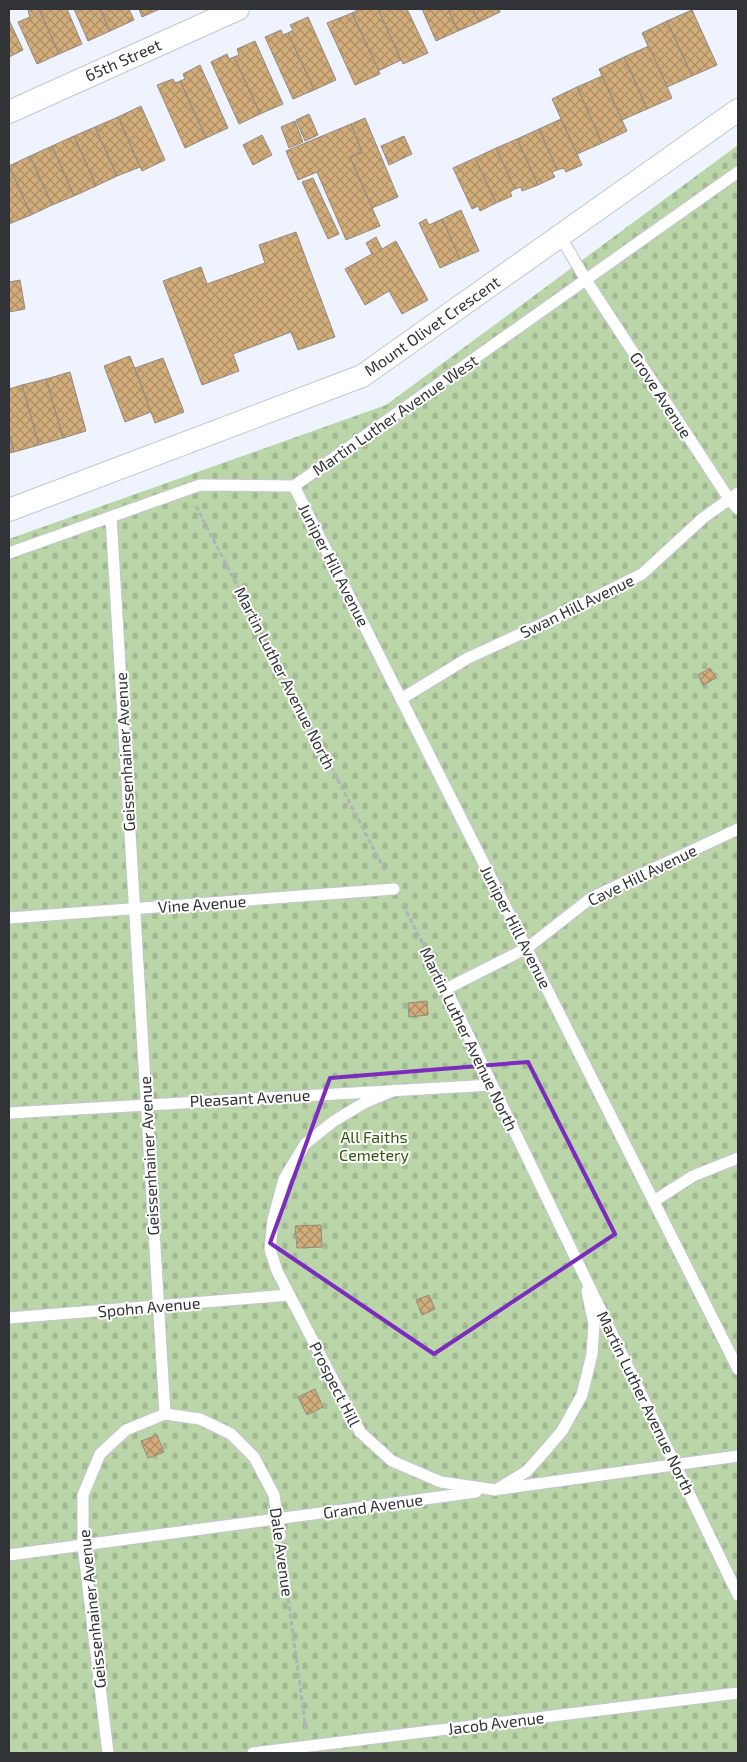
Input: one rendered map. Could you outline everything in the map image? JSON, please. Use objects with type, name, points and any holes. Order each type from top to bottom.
[{"type":"street","name":"65th Street","points":[[9,112],[238,9]]},
{"type":"street","name":"Mount Olivet Crescent","points":[[9,510],[362,376],[738,110]]},
{"type":"lane","name":"Martin Luther Avenue West","points":[[9,553],[200,485],[294,486],[738,172]]},
{"type":"lane","name":"Grove Avenue","points":[[560,236],[586,280],[734,496],[738,509]]},
{"type":"lane","name":"Juniper Hill Avenue","points":[[294,486],[738,1369]]},
{"type":"lane","name":"Swan Hill Avenue","points":[[401,699],[468,658],[542,624],[642,574],[703,518],[734,496]]},
{"type":"lane","name":"Geissenhainer Avenue","points":[[108,1753],[82,1545],[83,1495],[100,1454],[126,1430],[165,1414],[111,517]]},
{"type":"lane","name":"Cave Hill Avenue","points":[[446,989],[527,948],[591,898],[738,828]]},
{"type":"lane","name":"Vine Avenue","points":[[9,918],[394,889]]},
{"type":"lane","name":"Martin Luther Avenue North","points":[[446,989],[738,1595]]},
{"type":"lane","name":"Pleasant Avenue","points":[[9,1113],[492,1085]]},
{"type":"lane","name":"Prospect Hill","points":[[395,1090],[364,1103],[334,1120],[305,1144],[284,1180],[273,1220],[270,1249],[276,1271],[360,1432],[392,1461],[440,1482],[496,1490]]},
{"type":"lane","points":[[654,1201],[693,1176],[738,1158]]},
{"type":"lane","points":[[496,1490],[527,1470],[543,1453],[562,1431],[582,1395],[592,1354],[594,1324],[584,1276]]},
{"type":"lane","name":"Spohn Avenue","points":[[9,1318],[289,1295]]},
{"type":"lane","name":"Dale Avenue","points":[[165,1414],[200,1419],[231,1434],[254,1457],[274,1495],[280,1536]]},
{"type":"lane","name":"Grand Avenue","points":[[9,1555],[676,1466],[738,1456]]},
{"type":"lane","name":"Jacob Avenue","points":[[253,1753],[738,1693]]},
{"type":"path","name":"Martin Luther Avenue North","points":[[188,490],[446,989]]},
{"type":"path","name":"Dale Avenue","points":[[280,1536],[308,1746]]},
{"type":"highlighted area","points":[[528,1062],[615,1234],[434,1354],[270,1243],[330,1078]]},
{"type":"green space","name":"All Faiths Cemetery","points":[[738,145],[738,1753],[9,1753],[9,539],[386,405]]},
{"type":"building","points":[[39,9],[59,54],[37,64],[18,22],[30,17],[28,11]]},
{"type":"building","points":[[39,9],[67,9],[82,44],[59,54]]},
{"type":"building","points":[[74,9],[100,9],[110,31],[88,41]]},
{"type":"building","points":[[100,9],[129,9],[134,20],[110,31]]},
{"type":"building","points":[[139,9],[160,9],[142,17]]},
{"type":"building","points":[[360,9],[378,9],[401,60],[378,71],[352,13]]},
{"type":"building","points":[[378,9],[407,9],[428,53],[403,64]]},
{"type":"building","points":[[422,9],[448,9],[458,31],[436,41]]},
{"type":"building","points":[[448,9],[473,9],[479,22],[458,31]]},
{"type":"building","points":[[473,9],[499,9],[500,12],[479,22]]},
{"type":"building","points":[[692,10],[717,65],[692,76],[667,21]]},
{"type":"building","points":[[352,13],[380,74],[355,85],[327,23]]},
{"type":"building","points":[[308,17],[336,80],[314,90],[288,33],[293,30],[290,25]]},
{"type":"building","points":[[9,20],[23,50],[9,57]]},
{"type":"building","points":[[667,21],[692,76],[667,87],[642,33]]},
{"type":"building","points":[[281,30],[283,35],[288,33],[314,90],[293,99],[265,37]]},
{"type":"building","points":[[255,41],[283,104],[260,114],[234,57],[239,55],[237,49]]},
{"type":"building","points":[[649,46],[672,98],[647,109],[624,57]]},
{"type":"building","points":[[227,54],[229,59],[234,57],[260,114],[239,124],[211,62]]},
{"type":"building","points":[[624,57],[647,109],[622,120],[599,69]]},
{"type":"building","points":[[200,65],[228,128],[206,138],[180,81],[185,79],[183,74]]},
{"type":"building","points":[[602,76],[627,131],[602,143],[577,87]]},
{"type":"building","points":[[173,79],[175,83],[180,81],[206,138],[185,148],[157,85]]},
{"type":"building","points":[[577,87],[602,143],[577,154],[552,99]]},
{"type":"building","points":[[141,106],[165,160],[142,171],[118,117]]},
{"type":"building","points":[[309,114],[318,135],[305,141],[296,120]]},
{"type":"building","points":[[118,117],[140,167],[117,176],[95,127]]},
{"type":"building","points":[[365,118],[398,197],[372,208],[350,157],[362,152],[351,124]]},
{"type":"building","points":[[561,119],[582,165],[566,172],[564,168],[557,170],[539,129]]},
{"type":"building","points":[[295,121],[303,142],[289,148],[281,127]]},
{"type":"building","points":[[351,124],[362,152],[350,157],[380,226],[346,240],[317,172],[298,180],[286,151]]},
{"type":"building","points":[[95,127],[117,176],[96,186],[74,136]]},
{"type":"building","points":[[539,129],[557,170],[552,172],[555,177],[538,185],[517,139]]},
{"type":"building","points":[[262,135],[272,155],[253,165],[243,145]]},
{"type":"building","points":[[74,136],[96,186],[74,196],[52,146]]},
{"type":"building","points":[[404,136],[412,154],[389,165],[381,146]]},
{"type":"building","points":[[517,139],[538,185],[522,191],[521,187],[515,189],[496,148]]},
{"type":"building","points":[[52,146],[74,196],[52,205],[30,156]]},
{"type":"building","points":[[496,148],[515,189],[510,192],[512,196],[496,203],[475,158]]},
{"type":"building","points":[[30,156],[52,205],[31,215],[9,166]]},
{"type":"building","points":[[475,158],[496,203],[480,211],[478,206],[472,209],[453,168]]},
{"type":"building","points":[[9,166],[31,215],[9,224]]},
{"type":"building","points":[[313,178],[339,234],[328,239],[302,182]]},
{"type":"building","points":[[461,210],[479,251],[460,259],[442,219]]},
{"type":"building","points":[[426,219],[429,225],[442,219],[460,259],[440,268],[419,223]]},
{"type":"building","points":[[296,232],[335,337],[298,350],[291,332],[233,354],[239,371],[202,385],[163,281],[201,267],[207,284],[265,263],[259,245]]},
{"type":"building","points":[[376,237],[382,249],[396,241],[428,300],[402,314],[389,291],[365,305],[345,269],[372,254],[366,243]]},
{"type":"building","points":[[20,280],[25,309],[9,312],[9,282]]},
{"type":"building","points":[[130,356],[151,412],[125,422],[104,366]]},
{"type":"building","points":[[163,358],[184,412],[155,423],[135,368]]},
{"type":"building","points":[[70,372],[86,431],[63,438],[46,379]]},
{"type":"building","points":[[46,379],[63,438],[39,445],[22,385]]},
{"type":"building","points":[[22,385],[39,445],[14,452],[9,433],[9,389]]},
{"type":"building","points":[[9,433],[14,452],[9,453]]},
{"type":"building","points":[[710,668],[716,678],[703,685],[698,675]]},
{"type":"building","points":[[427,1001],[428,1015],[409,1017],[408,1003]]},
{"type":"building","points":[[321,1225],[322,1247],[297,1248],[295,1226]]},
{"type":"building","points":[[429,1295],[435,1309],[422,1315],[416,1300]]},
{"type":"building","points":[[315,1389],[323,1407],[307,1415],[298,1397]]},
{"type":"building","points":[[157,1435],[164,1452],[148,1458],[141,1441]]}]
